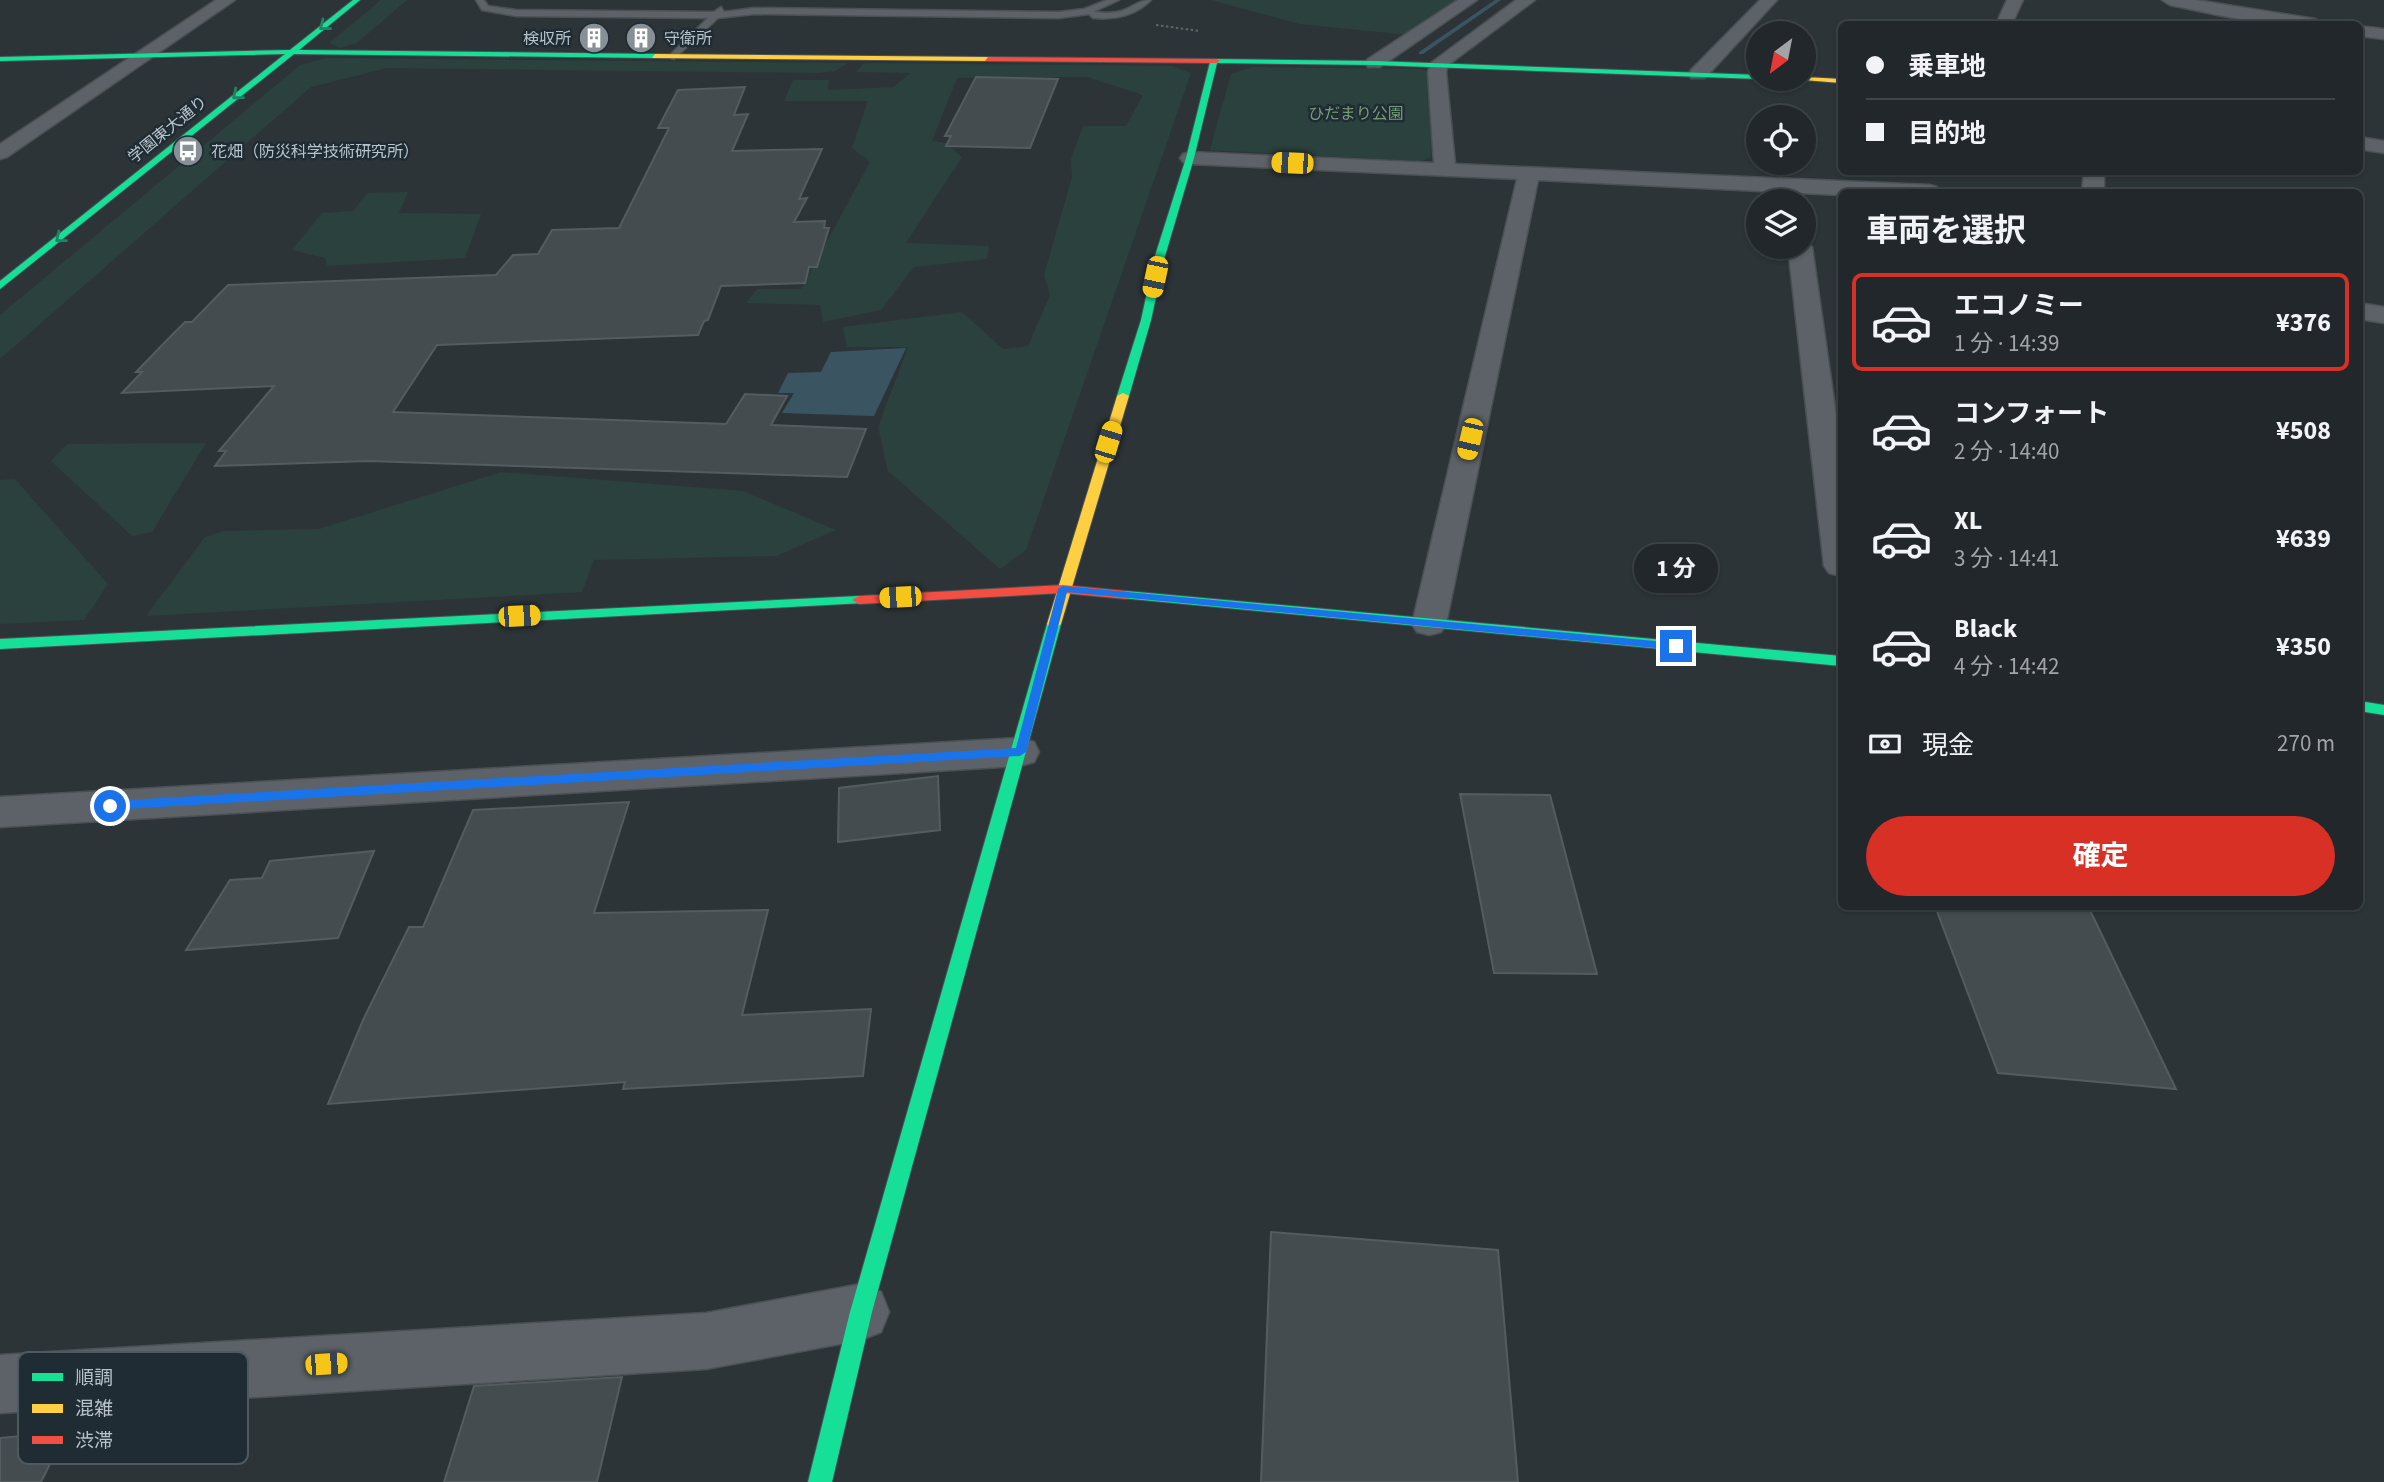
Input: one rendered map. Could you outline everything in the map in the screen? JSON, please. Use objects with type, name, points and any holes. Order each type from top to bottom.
[{"type":"street","points":[[0,153],[227,0]]},
{"type":"street","name":"学園東大通り","points":[[0,286],[357,0]]},
{"type":"street","points":[[1374,63],[1469,0]]},
{"type":"street","points":[[1445,170],[1437,72],[1440,63],[1527,0]]},
{"type":"street","points":[[1698,74],[1769,0]]},
{"type":"street","points":[[2005,21],[2015,0]]},
{"type":"street","points":[[2171,0],[2254,20]]},
{"type":"street","points":[[2363,31],[2384,34]]},
{"type":"street","points":[[240,69],[286,34]]},
{"type":"street","points":[[0,59],[290,52],[1440,63],[1746,76]]},
{"type":"street","points":[[820,1482],[861,1312],[1020,752],[1063,589],[1146,320],[1160,256],[1190,158],[1214,62]]},
{"type":"street","points":[[1816,80],[1838,81]]},
{"type":"street","points":[[2363,144],[2384,147]]},
{"type":"street","points":[[1190,158],[1529,174],[1746,190]]},
{"type":"street","points":[[1429,624],[1529,174]]},
{"type":"street","points":[[1816,194],[1838,193]]},
{"type":"street","points":[[1802,259],[1838,543]]},
{"type":"street","points":[[2363,312],[2384,315]]},
{"type":"street","points":[[0,644],[1063,589],[1838,662]]},
{"type":"street","points":[[2363,707],[2384,710]]},
{"type":"street","points":[[0,812],[1020,752]]},
{"type":"street","points":[[248,1369],[706,1341],[861,1312]]},
{"type":"street","points":[[0,1384],[18,1383]]},
{"type":"lane","points":[[480,0],[485,8],[516,13],[718,15],[754,11],[1111,18],[1147,0]]},
{"type":"lane","points":[[646,14],[661,0]]},
{"type":"lane","points":[[674,56],[718,15],[729,0]]},
{"type":"lane","points":[[1091,17],[1115,0]]},
{"type":"lane","points":[[950,28],[964,4],[953,2]]},
{"type":"green space","points":[[381,0],[407,0],[357,43],[340,48],[329,43]]},
{"type":"green space","points":[[1211,0],[1461,0],[1408,35],[1300,24]]},
{"type":"green space","points":[[326,58],[848,63],[835,71],[817,73],[387,68],[311,87],[0,359],[0,315],[300,65]]},
{"type":"green space","points":[[864,63],[1172,66],[1191,73],[1026,550],[1000,569],[888,471],[878,427],[908,347],[847,347],[843,327],[962,312],[1003,349],[1028,346],[1050,295],[1044,275],[1072,177],[1071,159],[1083,126],[1126,126],[1143,95],[1087,77],[957,78],[932,141],[946,143],[962,157],[906,243],[989,246],[987,259],[914,267],[881,310],[823,322],[820,305],[746,303],[757,289],[801,289],[870,162],[852,148],[868,101],[784,101],[793,80],[829,80],[828,90],[893,87],[911,73],[856,72]]},
{"type":"green space","name":"ひだまり公園","points":[[1252,67],[1422,69],[1430,73],[1431,157],[1421,161],[1210,150],[1231,74]]},
{"type":"green space","points":[[408,192],[399,213],[481,214],[465,258],[327,266],[325,258],[292,250],[322,213],[353,211],[367,193]]},
{"type":"green space","points":[[206,443],[152,532],[132,536],[51,461],[67,444]]},
{"type":"green space","points":[[501,472],[743,491],[836,530],[776,556],[594,560],[582,592],[146,616],[205,537],[224,531],[319,529]]},
{"type":"green space","points":[[15,479],[108,584],[84,620],[0,624],[0,480]]},
{"type":"water","points":[[906,348],[874,416],[782,413],[794,393],[778,393],[788,373],[821,372],[831,352]]},
{"type":"building","points":[[976,77],[1058,79],[1030,148],[946,146],[951,136],[945,136]]},
{"type":"building","points":[[745,87],[734,115],[748,114],[732,151],[822,149],[799,199],[807,198],[794,222],[825,221],[824,228],[829,228],[817,267],[809,267],[805,283],[721,286],[708,320],[704,321],[698,335],[437,345],[393,412],[726,424],[745,394],[787,396],[771,425],[866,429],[847,477],[369,461],[215,466],[226,451],[219,451],[274,386],[122,393],[142,372],[136,372],[171,336],[185,322],[192,322],[228,285],[496,275],[513,255],[538,254],[552,230],[619,228],[669,128],[658,128],[678,90]]},
{"type":"building","points":[[938,776],[940,830],[838,842],[839,788]]},
{"type":"building","points":[[1460,794],[1550,795],[1597,974],[1494,973]]},
{"type":"building","points":[[629,802],[594,913],[768,910],[742,1015],[871,1009],[863,1076],[623,1089],[625,1082],[328,1104],[363,1020],[409,927],[423,927],[473,810]]},
{"type":"building","points":[[374,851],[338,938],[186,950],[230,880],[262,878],[270,861]]},
{"type":"building","points":[[1937,910],[2090,910],[2176,1089],[1998,1073]]},
{"type":"building","points":[[1271,1232],[1498,1250],[1518,1482],[1261,1482]]},
{"type":"building","points":[[622,1377],[597,1482],[444,1482],[474,1386]]},
{"type":"building","points":[[18,1436],[18,1464],[50,1464],[41,1482],[0,1482],[0,1438]]},
{"type":"waterway","points":[[1421,53],[1498,0]]},
{"type":"traffic: fast","points":[[0,286],[357,0]]},
{"type":"traffic: fast","points":[[0,59],[290,52],[655,56]]},
{"type":"traffic: fast","points":[[1216,61],[1374,63],[1746,77]]},
{"type":"traffic: fast","points":[[1123,396],[1146,320],[1160,256],[1190,158],[1214,62]]},
{"type":"traffic: fast","points":[[1126,595],[1838,661]]},
{"type":"traffic: fast","points":[[0,644],[859,600]]},
{"type":"traffic: fast","points":[[820,1482],[861,1312],[1054,624]]},
{"type":"traffic: fast","points":[[2363,707],[2384,710]]},
{"type":"traffic: slow","points":[[655,56],[988,59]]},
{"type":"traffic: slow","points":[[1816,80],[1838,81]]},
{"type":"traffic: slow","points":[[1054,624],[1123,396]]},
{"type":"traffic: jam","points":[[988,59],[1216,61]]},
{"type":"traffic: jam","points":[[859,600],[1063,589],[1126,595]]},
{"type":"place","name":"検収所","points":[[594,38]]},
{"type":"place","name":"守衛所","points":[[641,38]]},
{"type":"place","name":"花畑（防災科学技術研究所）","points":[[188,151]]},
{"type":"route","points":[[110,806],[1020,752],[1063,589],[1676,646]]}]
